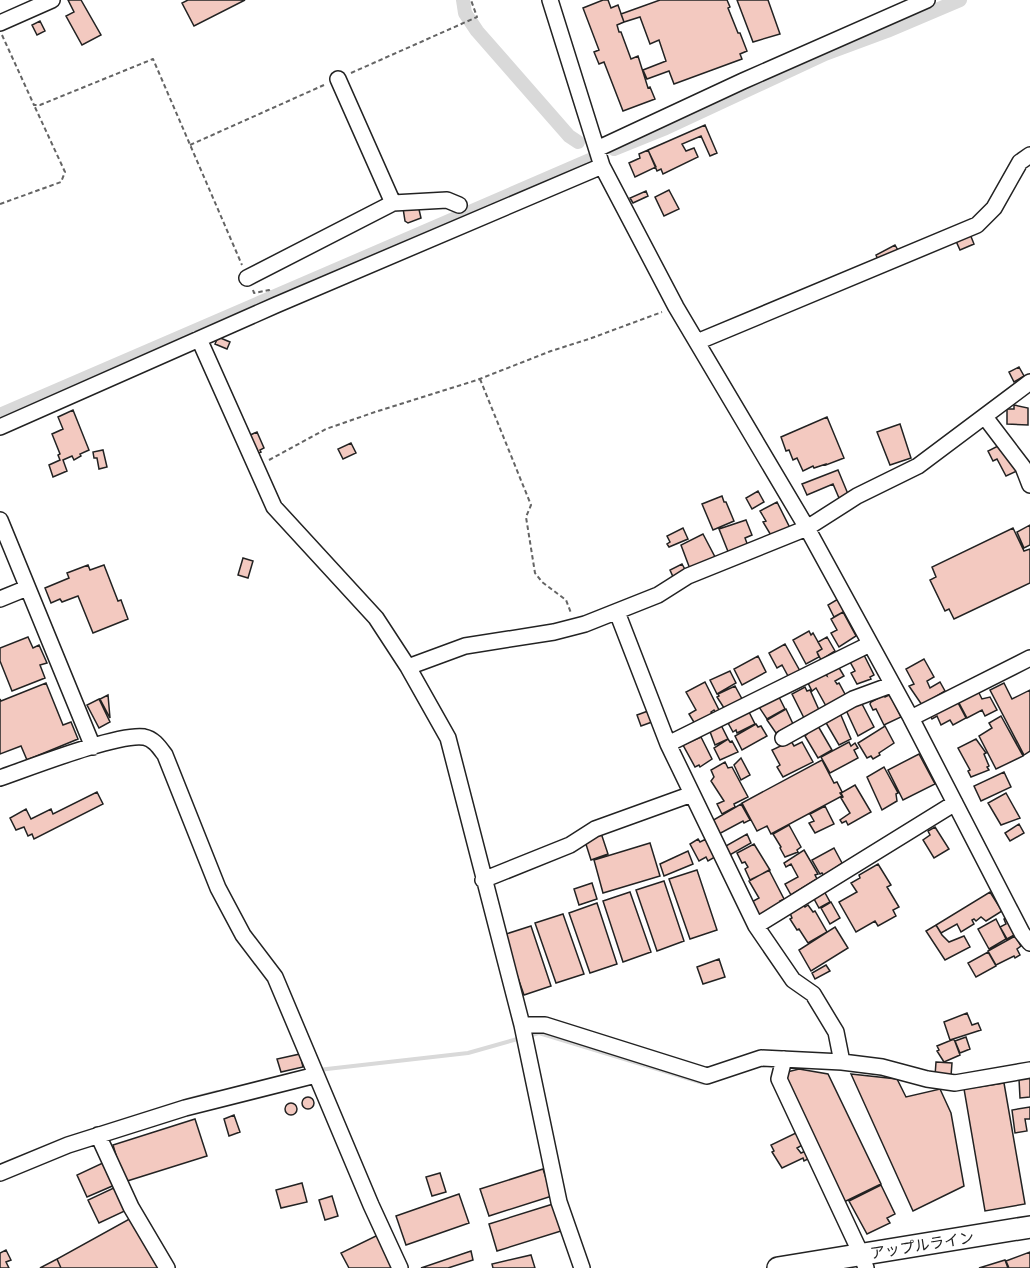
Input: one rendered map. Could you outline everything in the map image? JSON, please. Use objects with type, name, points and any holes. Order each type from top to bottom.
[{"type":"highway","name":"アップルライン","points":[[778,1268],[864,1261],[1030,1227]]},
{"type":"street","points":[[0,23],[52,0]]},
{"type":"street","points":[[550,0],[602,166],[675,307],[807,528],[911,718],[1022,933],[1030,943]]},
{"type":"street","points":[[597,149],[743,81],[927,0]]},
{"type":"street","points":[[338,79],[393,203]]},
{"type":"street","points":[[697,342],[977,225],[994,208],[1020,162],[1030,155]]},
{"type":"street","points":[[0,427],[602,166]]},
{"type":"street","points":[[247,278],[393,203],[447,200],[459,206]]},
{"type":"street","points":[[199,339],[274,507],[376,618],[408,667],[448,738],[522,1024],[559,1202],[582,1268]]},
{"type":"street","points":[[408,667],[465,646],[554,632],[577,626],[658,595],[688,576],[807,528],[857,496],[908,472],[1030,382]]},
{"type":"street","points":[[985,417],[1023,466],[1030,485]]},
{"type":"street","points":[[0,520],[93,747]]},
{"type":"street","points":[[0,599],[27,588]]},
{"type":"street","points":[[617,612],[668,744],[756,926],[794,980],[813,994],[836,1032],[842,1062]]},
{"type":"street","points":[[668,744],[870,644]]},
{"type":"street","points":[[911,718],[1030,658]]},
{"type":"street","points":[[783,738],[854,699],[891,685]]},
{"type":"street","points":[[0,778],[93,747],[132,737],[145,737],[156,742],[165,754],[218,888],[243,935],[275,977],[400,1268]]},
{"type":"street","points":[[483,880],[570,845],[595,829],[692,794]]},
{"type":"street","points":[[756,926],[955,803]]},
{"type":"street","points":[[522,1024],[545,1025],[707,1076],[761,1058],[842,1062],[882,1067],[927,1079],[955,1083],[1030,1070]]},
{"type":"street","points":[[784,1059],[779,1079],[864,1261]]},
{"type":"street","points":[[0,1173],[68,1145],[184,1108],[316,1075]]},
{"type":"street","points":[[98,1135],[131,1208],[167,1268]]},
{"type":"path","points":[[0,30],[65,172],[61,182],[0,204]]},
{"type":"path","points":[[34,105],[40,105],[153,59],[254,294],[269,290]]},
{"type":"path","points":[[256,467],[326,429],[480,379],[675,307]]},
{"type":"path","points":[[480,379],[531,505],[526,517],[535,573],[542,582],[566,600],[577,626]]},
{"type":"building","points":[[68,0],[81,0],[101,35],[82,45],[66,16],[74,12]]},
{"type":"building","points":[[188,0],[245,0],[194,26],[182,3]]},
{"type":"building","points":[[608,0],[611,8],[618,5],[624,22],[617,25],[619,32],[621,32],[631,59],[638,56],[648,88],[650,87],[655,99],[623,111],[604,62],[599,64],[594,52],[599,50],[583,8]]},
{"type":"building","points":[[660,0],[727,0],[730,7],[728,8],[747,51],[740,54],[742,59],[674,84],[669,71],[647,79],[643,70],[666,61],[659,40],[650,44],[640,17],[624,22],[621,14]]},
{"type":"building","points":[[737,0],[768,0],[780,34],[753,42]]},
{"type":"building","points":[[40,21],[45,31],[37,35],[32,25]]},
{"type":"building","points":[[705,125],[717,153],[710,156],[701,136],[682,144],[686,151],[694,148],[698,157],[663,174],[661,169],[657,171],[648,150]]},
{"type":"building","points":[[648,150],[656,167],[635,177],[629,163],[640,158],[639,154]]},
{"type":"building","points":[[669,190],[679,209],[664,216],[655,197]]},
{"type":"building","points":[[646,191],[648,196],[633,203],[630,198]]},
{"type":"building","points":[[418,205],[421,218],[408,223],[405,221],[403,208]]},
{"type":"building","points":[[970,234],[974,244],[960,250],[956,241]]},
{"type":"building","points":[[895,245],[899,252],[879,262],[876,255]]},
{"type":"building","points":[[218,337],[230,342],[227,349],[215,344]]},
{"type":"building","points":[[1019,367],[1024,376],[1014,382],[1009,372]]},
{"type":"building","points":[[1014,405],[1028,408],[1028,425],[1007,424],[1007,409],[1014,409]]},
{"type":"building","points":[[73,410],[89,450],[74,460],[72,456],[63,460],[67,471],[53,477],[49,465],[60,460],[58,455],[60,454],[52,434],[63,429],[58,417]]},
{"type":"building","points":[[827,417],[844,458],[803,471],[797,458],[793,460],[789,450],[786,451],[781,437]]},
{"type":"building","points":[[900,424],[911,458],[890,465],[877,432]]},
{"type":"building","points":[[257,432],[264,448],[256,454],[248,436]]},
{"type":"building","points":[[351,443],[356,453],[343,459],[338,449]]},
{"type":"building","points":[[1000,445],[1017,471],[1006,476],[997,459],[993,461],[988,451]]},
{"type":"building","points":[[103,450],[107,467],[99,469],[93,452]]},
{"type":"building","points":[[838,470],[848,494],[839,498],[833,484],[807,495],[802,484]]},
{"type":"building","points":[[758,491],[764,502],[752,509],[746,498]]},
{"type":"building","points":[[722,496],[734,521],[713,530],[702,504]]},
{"type":"building","points":[[777,502],[790,528],[772,537],[763,522],[766,521],[760,511]]},
{"type":"building","points":[[746,520],[752,535],[745,538],[748,546],[729,554],[719,529]]},
{"type":"building","points":[[1030,525],[1030,545],[1024,548],[1017,532]]},
{"type":"building","points":[[683,528],[688,539],[669,547],[667,544],[670,542],[667,536]]},
{"type":"building","points":[[1013,528],[1024,551],[1030,549],[1030,583],[954,619],[949,609],[945,611],[930,580],[936,577],[932,567]]},
{"type":"building","points":[[703,534],[715,557],[690,569],[681,545]]},
{"type":"building","points":[[243,558],[253,561],[248,578],[238,575]]},
{"type":"building","points":[[682,564],[687,573],[674,579],[670,570]]},
{"type":"building","points":[[88,565],[90,570],[104,565],[118,601],[121,600],[128,619],[93,633],[78,596],[51,603],[45,588],[69,578],[67,573]]},
{"type":"building","points":[[838,599],[845,611],[834,617],[828,605]]},
{"type":"building","points":[[843,612],[856,636],[839,647],[831,633],[837,630],[831,619]]},
{"type":"building","points":[[809,631],[811,635],[813,633],[822,649],[817,652],[819,657],[806,664],[793,640]]},
{"type":"building","points":[[28,637],[33,648],[39,645],[47,663],[40,665],[45,678],[12,691],[0,661],[0,648]]},
{"type":"building","points":[[827,637],[835,651],[821,660],[817,652],[822,649],[818,642]]},
{"type":"building","points":[[785,644],[800,671],[791,676],[788,676],[782,665],[777,668],[769,653]]},
{"type":"building","points":[[863,653],[874,675],[870,677],[871,679],[857,684],[851,673],[855,671],[849,660]]},
{"type":"building","points":[[758,656],[766,672],[742,685],[734,669]]},
{"type":"building","points":[[924,659],[934,677],[927,681],[930,688],[940,682],[945,691],[922,705],[909,686],[914,684],[906,669]]},
{"type":"building","points":[[838,666],[844,676],[835,681],[839,683],[846,696],[826,706],[816,688],[812,691],[808,683],[824,674],[827,676],[826,673]]},
{"type":"building","points":[[730,671],[736,683],[717,694],[710,680]]},
{"type":"building","points":[[705,682],[720,712],[716,714],[714,710],[711,712],[713,714],[695,724],[689,714],[696,710],[686,692]]},
{"type":"building","points":[[46,683],[63,725],[71,722],[78,739],[27,760],[21,746],[0,754],[0,699],[1,701]]},
{"type":"building","points":[[1004,683],[1012,699],[1030,690],[1030,751],[1024,755],[990,690]]},
{"type":"building","points":[[735,686],[742,699],[724,708],[717,697],[718,694]]},
{"type":"building","points":[[805,687],[807,691],[810,690],[819,710],[804,718],[792,694]]},
{"type":"building","points":[[978,691],[982,699],[990,697],[997,710],[985,716],[982,710],[967,718],[958,701]]},
{"type":"building","points":[[108,695],[110,718],[100,699]]},
{"type":"building","points":[[778,695],[785,709],[767,719],[759,707]]},
{"type":"building","points":[[884,695],[885,697],[889,695],[901,717],[884,725],[876,709],[873,710],[870,704]]},
{"type":"building","points":[[99,699],[110,722],[99,728],[87,705]]},
{"type":"building","points":[[957,701],[966,718],[953,725],[950,720],[941,725],[937,716],[932,719],[930,715]]},
{"type":"building","points":[[861,702],[874,727],[858,736],[846,710]]},
{"type":"building","points":[[786,709],[793,724],[776,733],[767,720]]},
{"type":"building","points":[[748,710],[755,724],[737,733],[736,730],[733,732],[728,723],[731,722],[730,719]]},
{"type":"building","points":[[648,711],[652,722],[641,726],[637,715]]},
{"type":"building","points":[[840,713],[851,739],[839,745],[825,721]]},
{"type":"building","points":[[1001,716],[1023,756],[996,769],[979,736],[992,728],[989,723]]},
{"type":"building","points":[[720,723],[728,739],[715,745],[709,729]]},
{"type":"building","points":[[756,724],[758,727],[761,726],[767,736],[742,750],[735,736]]},
{"type":"building","points":[[818,726],[832,750],[818,758],[805,736],[806,732]]},
{"type":"building","points":[[885,726],[894,743],[873,759],[871,756],[867,758],[858,743]]},
{"type":"building","points":[[701,737],[712,759],[700,767],[699,765],[695,767],[683,745]]},
{"type":"building","points":[[728,739],[732,741],[738,752],[720,760],[714,748]]},
{"type":"building","points":[[976,739],[986,753],[984,754],[989,770],[971,777],[968,771],[970,770],[958,748]]},
{"type":"building","points":[[791,741],[794,746],[802,742],[813,762],[783,777],[772,750]]},
{"type":"building","points":[[849,742],[851,746],[855,743],[858,748],[854,750],[858,758],[830,773],[821,757]]},
{"type":"building","points":[[919,754],[935,784],[903,800],[888,770]]},
{"type":"building","points":[[741,758],[750,775],[741,780],[734,765]]},
{"type":"building","points":[[822,760],[834,783],[837,782],[842,796],[771,834],[767,826],[757,831],[742,803]]},
{"type":"building","points":[[725,762],[728,768],[732,767],[748,797],[734,804],[735,807],[722,814],[717,804],[724,801],[711,781],[714,777],[711,770]]},
{"type":"building","points":[[884,767],[898,793],[896,794],[897,801],[882,810],[867,777]]},
{"type":"building","points":[[1004,772],[1011,787],[981,801],[974,786]]},
{"type":"building","points":[[855,785],[871,812],[848,825],[846,821],[842,823],[840,820],[850,813],[841,798],[843,797],[841,793]]},
{"type":"building","points":[[97,792],[103,804],[34,839],[32,834],[28,836],[24,827],[16,830],[10,818],[26,809],[31,819],[51,809],[53,814]]},
{"type":"building","points":[[1006,793],[1020,818],[1001,825],[988,803]]},
{"type":"building","points":[[741,804],[750,820],[744,823],[743,821],[717,835],[710,822]]},
{"type":"building","points":[[825,806],[834,824],[815,833],[809,823],[814,821],[810,814]]},
{"type":"building","points":[[1019,824],[1024,833],[1010,841],[1005,833]]},
{"type":"building","points":[[789,825],[801,847],[797,850],[798,852],[785,857],[773,834]]},
{"type":"building","points":[[935,827],[949,849],[934,858],[923,840],[930,835],[928,831]]},
{"type":"building","points":[[601,833],[608,854],[591,860],[584,838]]},
{"type":"building","points":[[747,834],[751,843],[728,856],[724,847]]},
{"type":"building","points":[[698,839],[700,842],[706,839],[715,857],[708,861],[706,857],[699,861],[690,844]]},
{"type":"building","points":[[650,843],[660,876],[603,893],[594,860]]},
{"type":"building","points":[[754,844],[770,870],[750,880],[745,869],[748,867],[745,862],[742,863],[737,853]]},
{"type":"building","points":[[834,848],[842,863],[824,876],[820,874],[812,860]]},
{"type":"building","points":[[804,850],[818,874],[815,875],[817,879],[791,895],[785,884],[798,877],[791,864],[786,867],[784,863]]},
{"type":"building","points":[[688,851],[693,864],[664,876],[660,864]]},
{"type":"building","points":[[878,864],[891,885],[887,887],[899,907],[893,910],[896,916],[878,926],[875,921],[856,932],[839,902],[857,892],[851,883],[860,878],[859,875]]},
{"type":"building","points":[[697,870],[717,930],[690,939],[669,879]]},
{"type":"building","points":[[769,870],[784,899],[780,901],[782,903],[755,918],[748,904],[759,898],[749,881]]},
{"type":"building","points":[[664,881],[684,941],[657,951],[636,890]]},
{"type":"building","points":[[592,883],[597,899],[579,905],[574,889]]},
{"type":"building","points":[[824,891],[830,902],[819,908],[813,897]]},
{"type":"building","points":[[630,892],[651,952],[623,962],[603,901]]},
{"type":"building","points":[[990,892],[1002,911],[986,921],[981,917],[976,921],[972,920],[974,924],[961,932],[957,924],[941,933],[936,925]]},
{"type":"building","points":[[831,902],[840,918],[830,924],[821,908]]},
{"type":"building","points":[[597,903],[617,964],[590,973],[569,913]]},
{"type":"building","points":[[803,905],[805,907],[808,905],[813,912],[815,911],[827,932],[808,943],[790,919],[792,918],[790,913]]},
{"type":"building","points":[[563,914],[584,974],[556,983],[535,923]]},
{"type":"building","points":[[1007,917],[1016,934],[1007,939],[1000,927],[1006,924],[1004,919]]},
{"type":"building","points":[[996,919],[1006,939],[989,949],[978,929]]},
{"type":"building","points":[[936,925],[949,942],[964,936],[970,947],[945,960],[926,931]]},
{"type":"building","points":[[531,926],[551,986],[524,995],[503,935]]},
{"type":"building","points":[[835,927],[848,948],[811,971],[799,950]]},
{"type":"building","points":[[1015,936],[1021,946],[1017,949],[1020,955],[996,965],[988,951]]},
{"type":"building","points":[[988,952],[996,966],[976,977],[968,963]]},
{"type":"building","points":[[719,959],[725,977],[703,984],[697,967]]},
{"type":"building","points":[[826,965],[830,971],[815,979],[812,973]]},
{"type":"building","points":[[967,1013],[972,1025],[978,1023],[981,1030],[950,1040],[944,1022]]},
{"type":"building","points":[[966,1037],[970,1049],[960,1053],[955,1041]]},
{"type":"building","points":[[954,1039],[960,1055],[944,1062],[937,1051],[939,1050],[937,1046]]},
{"type":"building","points":[[300,1054],[303,1067],[281,1072],[277,1059]]},
{"type":"building","points":[[936,1062],[952,1063],[951,1076],[935,1076]]},
{"type":"building","points":[[799,1069],[828,1074],[881,1184],[844,1202],[783,1073]]},
{"type":"building","points":[[851,1074],[897,1079],[906,1097],[940,1089],[951,1113],[964,1186],[913,1211]]},
{"type":"building","points":[[1030,1077],[1030,1097],[1020,1098],[1019,1079]]},
{"type":"building","points":[[1004,1083],[1025,1204],[985,1211],[964,1089]]},
{"type":"building","points":[[310,1097],[314,1103],[310,1109],[306,1109],[302,1101]]},
{"type":"building","points":[[293,1103],[297,1109],[293,1115],[289,1115],[285,1107]]},
{"type":"building","points":[[1030,1107],[1030,1119],[1025,1119],[1027,1131],[1015,1133],[1012,1110]]},
{"type":"building","points":[[234,1115],[240,1132],[229,1136],[224,1119]]},
{"type":"building","points":[[195,1119],[207,1156],[124,1182],[113,1145]]},
{"type":"building","points":[[800,1131],[806,1143],[797,1148],[801,1153],[808,1150],[812,1157],[804,1161],[803,1158],[782,1168],[772,1152],[774,1151],[771,1145]]},
{"type":"building","points":[[107,1161],[117,1184],[87,1197],[77,1175]]},
{"type":"building","points":[[543,1169],[552,1196],[489,1216],[480,1189]]},
{"type":"building","points":[[440,1173],[446,1192],[432,1196],[426,1177]]},
{"type":"building","points":[[302,1183],[307,1202],[281,1208],[276,1190]]},
{"type":"building","points":[[881,1185],[895,1214],[887,1218],[890,1223],[867,1234],[849,1201]]},
{"type":"building","points":[[118,1186],[129,1209],[99,1223],[88,1200]]},
{"type":"building","points":[[459,1194],[469,1223],[406,1245],[396,1216]]},
{"type":"building","points":[[332,1196],[338,1216],[325,1220],[319,1200]]},
{"type":"building","points":[[553,1204],[561,1231],[497,1251],[489,1224]]},
{"type":"building","points":[[133,1217],[160,1268],[61,1268],[57,1259]]},
{"type":"building","points":[[378,1235],[394,1268],[349,1268],[341,1253]]},
{"type":"building","points":[[6,1250],[11,1260],[6,1262],[9,1268],[0,1268],[0,1253]]},
{"type":"building","points":[[471,1251],[473,1260],[448,1268],[421,1268]]},
{"type":"building","points":[[1030,1252],[1030,1268],[1009,1268],[1006,1261]]},
{"type":"building","points":[[531,1255],[535,1268],[493,1268],[492,1264]]},
{"type":"building","points":[[57,1259],[61,1268],[40,1268]]},
{"type":"building","points":[[1005,1260],[1008,1268],[979,1268]]},
{"type":"waterway","points":[[463,0],[465,13],[477,31],[569,136],[578,142]]},
{"type":"waterway","points":[[614,149],[666,128],[825,54],[960,0]]},
{"type":"waterway","points":[[0,415],[590,160]]},
{"type":"waterway","points":[[528,1036],[539,1033],[708,1083]]},
{"type":"waterway","points":[[318,1070],[468,1053],[521,1038]]},
{"type":"waterway","points":[[187,1100],[217,1092]]}]
